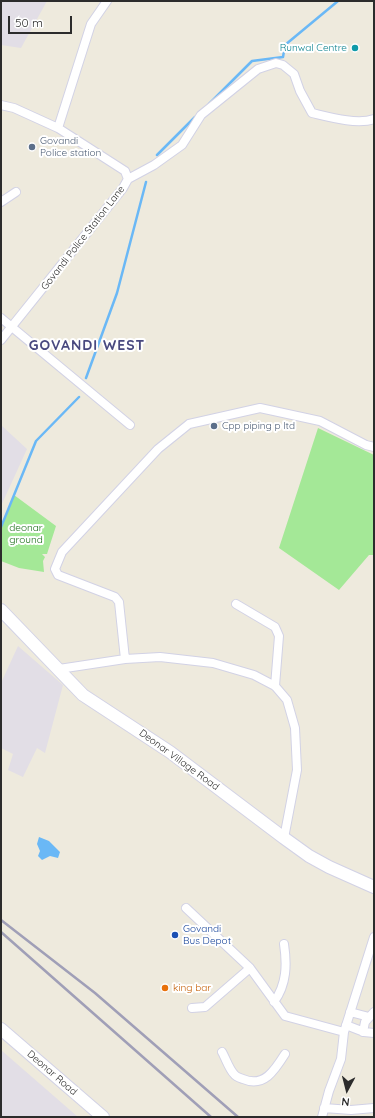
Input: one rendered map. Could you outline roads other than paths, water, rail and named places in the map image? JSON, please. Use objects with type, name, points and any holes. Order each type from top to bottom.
[{"type":"main road","name":"Deonar Village Road","points":[[1,610],[83,695],[170,752],[309,856],[329,867],[374,887]]},
{"type":"main road","name":"Deonar Road","points":[[1,1028],[103,1117]]},
{"type":"main road","name":"Deonar Road","points":[[1,1038],[92,1117]]},
{"type":"street","points":[[58,128],[91,24],[107,1]]},
{"type":"street","points":[[128,178],[154,165],[182,145],[202,115],[258,69],[276,63],[283,65],[294,74],[300,91],[312,113],[339,120],[369,121],[374,119]]},
{"type":"street","name":"Govandi Police Station Lane","points":[[1,105],[14,108],[58,128],[125,171],[128,178],[123,188],[1,340]]},
{"type":"street","points":[[1,202],[16,192]]},
{"type":"street","points":[[1,318],[130,425]]},
{"type":"street","points":[[125,659],[119,602],[115,597],[58,575],[55,569],[62,552],[158,449],[189,424],[260,408],[320,421],[366,445],[374,447]]},
{"type":"street","points":[[236,604],[275,627],[279,636],[275,686]]},
{"type":"street","points":[[59,669],[125,659],[160,657],[212,663],[254,675],[275,686],[287,700],[295,728],[297,770],[284,838]]},
{"type":"street","points":[[186,908],[250,968],[285,1016],[374,1033]]},
{"type":"street","points":[[322,1117],[341,1059],[345,1028],[372,950],[374,937]]},
{"type":"street","points":[[274,1002],[282,989],[285,975],[286,964],[284,944]]},
{"type":"street","points":[[192,1008],[205,1006],[250,968]]},
{"type":"street","points":[[350,1012],[371,1015]]},
{"type":"street","points":[[363,1032],[363,1024],[371,1015]]},
{"type":"street","points":[[222,1052],[235,1075],[251,1082],[255,1082],[269,1076],[285,1054]]},
{"type":"street","points":[[324,1108],[351,1110],[374,1108]]},
{"type":"water","points":[[39,837],[49,841],[60,852],[58,858],[50,856],[42,860],[38,856],[40,851],[37,844]]},
{"type":"waterway","points":[[209,104],[252,61],[283,57],[285,45],[338,1]]},
{"type":"waterway","points":[[157,155],[195,117]]},
{"type":"waterway","points":[[86,378],[117,293],[146,182]]},
{"type":"waterway","points":[[1,527],[36,441],[79,397]]},
{"type":"railway","points":[[1,920],[95,993],[238,1117]]},
{"type":"railway","points":[[1,932],[211,1117]]},
{"type":"place","name":"Runwal Centre","points":[[355,48]]},
{"type":"place","name":"Govandi Police station","points":[[32,147]]},
{"type":"place","name":"Cpp piping p ltd","points":[[214,426]]},
{"type":"place","name":"Govandi Bus Depot","points":[[175,935]]},
{"type":"place","name":"king bar","points":[[165,988]]},
{"type":"district","name":"GOVANDI WEST","points":[[87,346]]},
{"type":"park label","name":"deonar ground","points":[[26,534]]}]
